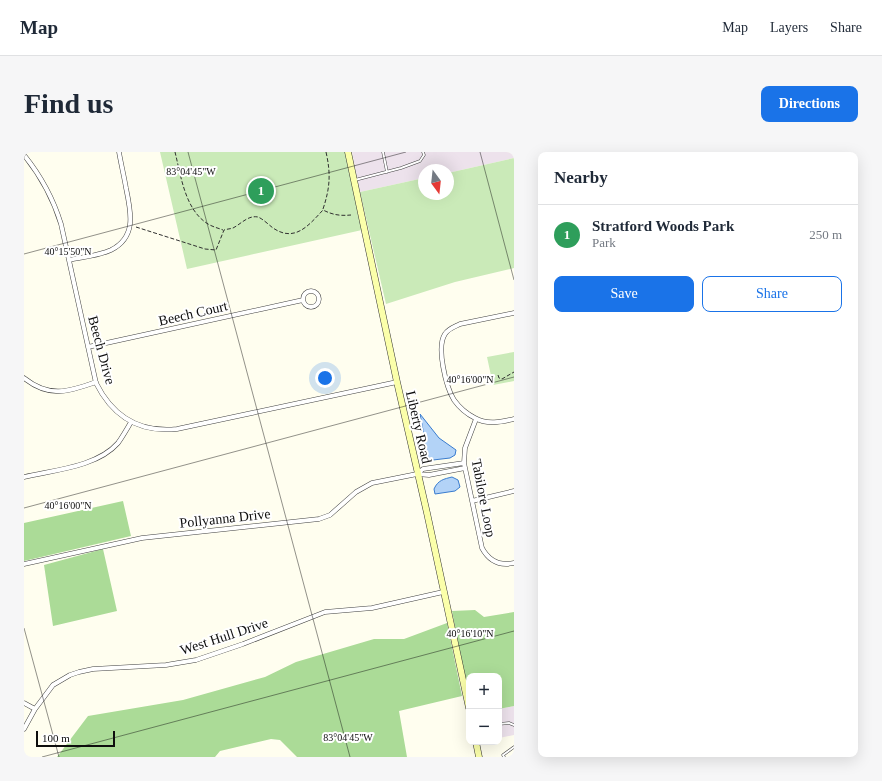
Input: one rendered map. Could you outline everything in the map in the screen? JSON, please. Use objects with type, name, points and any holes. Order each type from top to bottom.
[{"type":"street","points":[[69,260],[106,252],[118,245],[127,234],[130,227],[131,214],[119,152]]},
{"type":"street","name":"Liberty Road","points":[[348,152],[466,695]]},
{"type":"street","name":"Beech Drive","points":[[24,155],[51,195],[61,224],[96,382],[109,404],[131,422],[158,430],[177,430],[397,382]]},
{"type":"street","name":"Beech Court","points":[[310,290],[316,292],[320,297],[318,304],[313,307],[306,306],[303,300],[304,294],[310,290]]},
{"type":"street","name":"Beech Court","points":[[88,347],[303,300]]},
{"type":"street","points":[[514,313],[452,327],[444,335],[441,350],[448,386],[451,394],[461,408],[476,419],[492,422],[514,420]]},
{"type":"street","points":[[24,378],[40,388],[56,392],[73,390],[96,382]]},
{"type":"street","name":"Tabilore Loop","points":[[476,419],[465,448],[464,463],[482,548],[488,558],[498,563],[514,563]]},
{"type":"street","points":[[24,477],[83,464],[96,459],[105,454],[118,442],[131,422]]},
{"type":"street","points":[[417,474],[423,469],[464,463]]},
{"type":"street","points":[[417,474],[429,475],[465,468]]},
{"type":"street","name":"Pollyanna Drive","points":[[24,564],[133,539],[319,520],[330,515],[356,492],[368,484],[417,474]]},
{"type":"street","points":[[472,500],[514,491]]},
{"type":"street","name":"West Hull Drive","points":[[24,729],[35,709],[53,685],[70,675],[79,672],[166,665],[196,660],[325,612],[372,608],[443,592]]},
{"type":"street","points":[[24,703],[35,709]]},
{"type":"street","points":[[477,745],[479,757]]},
{"type":"lane","points":[[383,152],[387,172]]},
{"type":"lane","points":[[354,180],[387,172],[420,161],[424,155],[423,152]]},
{"type":"lane","points":[[502,724],[509,723],[514,725]]},
{"type":"lane","points":[[504,757],[503,755],[514,747]]},
{"type":"path","points":[[175,152],[183,188],[198,215],[209,224],[224,230],[234,228],[251,217],[259,217],[281,233],[296,233],[311,223],[323,210],[330,181],[330,169],[326,152]]},
{"type":"path","points":[[323,210],[334,215],[351,215]]},
{"type":"path","points":[[136,227],[216,250],[224,230]]},
{"type":"path","points":[[498,376],[502,379],[514,372]]},
{"type":"shaded area","points":[[352,152],[514,152],[514,158],[454,172],[454,164],[418,164],[418,179],[360,192]]},
{"type":"shaded area","points":[[514,706],[514,735],[502,737],[502,708]]},
{"type":"green space","points":[[160,152],[345,152],[362,230],[187,269]]},
{"type":"green space","points":[[514,158],[514,268],[455,282],[386,304],[360,192],[418,179],[418,200],[454,200],[454,172]]},
{"type":"green space","points":[[514,352],[514,381],[493,385],[487,357]]},
{"type":"green space","points":[[123,501],[131,536],[24,561],[24,523]]},
{"type":"green space","points":[[103,549],[117,611],[53,626],[44,565]]},
{"type":"green space","points":[[475,610],[484,617],[514,612],[514,706],[502,708],[502,673],[466,673],[466,684],[452,611]]},
{"type":"green space","points":[[447,623],[462,696],[399,711],[407,757],[297,757],[280,740],[271,739],[220,751],[215,757],[57,757],[88,716],[183,700],[265,677],[296,662],[374,639],[404,639]]},
{"type":"water","points":[[420,414],[439,438],[456,450],[455,455],[450,458],[433,460],[428,457]]},
{"type":"water","points":[[452,477],[458,480],[460,487],[455,491],[435,494],[434,489],[439,482]]},
{"type":"place","name":"Stratford Woods Park","points":[[261,191]]}]
